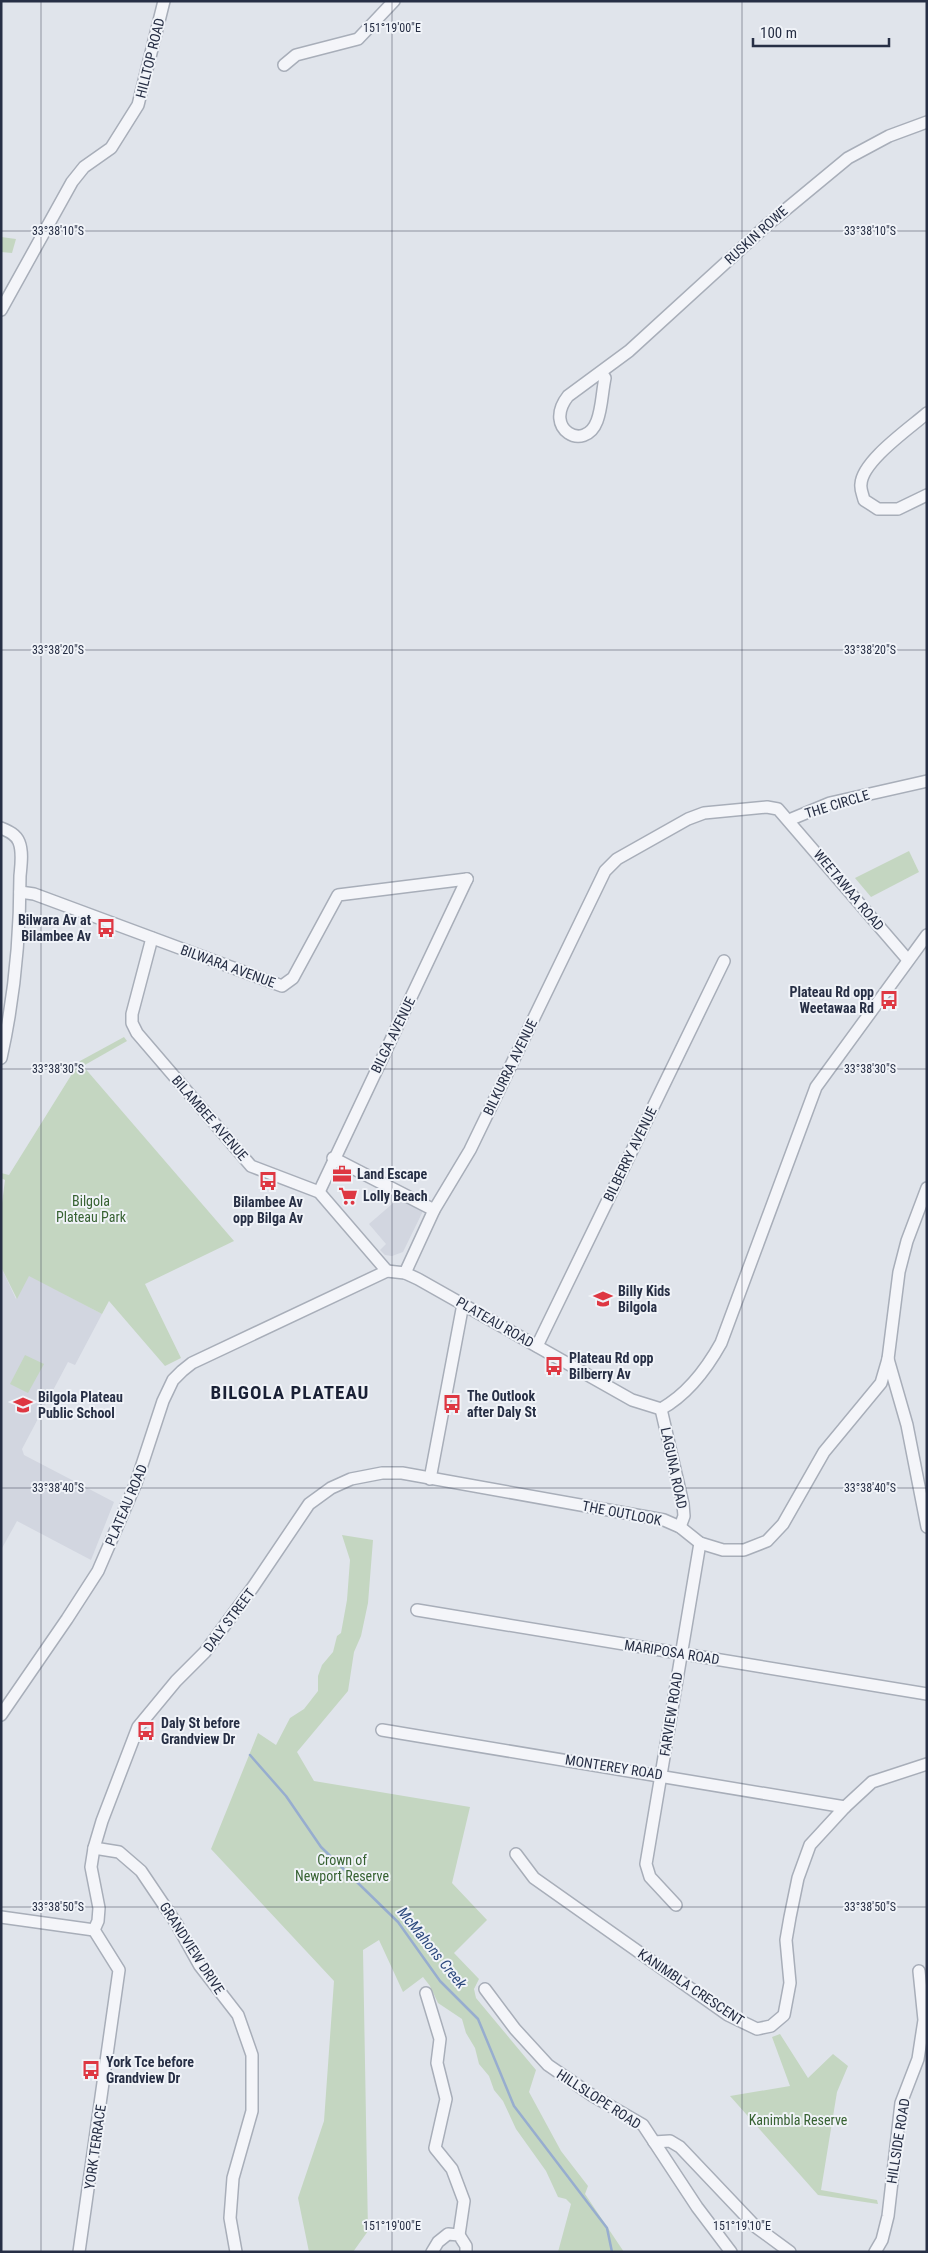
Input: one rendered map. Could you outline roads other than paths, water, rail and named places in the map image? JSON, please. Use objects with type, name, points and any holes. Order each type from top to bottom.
[{"type":"street","name":"HILLTOP ROAD","points":[[1,310],[72,182],[84,167],[111,148],[138,105],[164,1]]},
{"type":"street","points":[[284,65],[296,55],[358,39],[394,1]]},
{"type":"street","name":"RUSKIN ROWE","points":[[601,372],[604,378],[597,422],[587,434],[574,436],[568,434],[560,424],[562,406],[568,396],[629,351],[767,225],[848,158],[889,136],[927,122]]},
{"type":"street","points":[[927,413],[875,458],[866,469],[860,484],[864,500],[878,509],[898,509],[927,494]]},
{"type":"street","name":"THE CIRCLE","points":[[615,862],[688,819],[704,813],[773,808],[778,809],[789,820],[830,803],[927,781]]},
{"type":"street","name":"WEETAWAA ROAD","points":[[789,820],[908,960]]},
{"type":"street","points":[[1,828],[12,833],[18,840],[21,849],[20,892],[9,1021],[1,1058]]},
{"type":"street","name":"BILKURRA AVENUE","points":[[405,1273],[434,1210],[470,1150],[605,871],[615,862]]},
{"type":"street","name":"BILWARA AVENUE","points":[[20,892],[34,894],[282,986],[293,978],[338,895],[467,879]]},
{"type":"street","name":"BILGA AVENUE","points":[[319,1192],[333,1158],[467,879]]},
{"type":"street","points":[[661,1409],[683,1394],[714,1357],[721,1343],[816,1087],[927,935]]},
{"type":"street","name":"BILAMBEE AVENUE","points":[[152,938],[132,1014],[132,1023],[137,1033],[251,1166],[319,1192],[387,1271]]},
{"type":"street","name":"BILBERRY AVENUE","points":[[537,1346],[724,961]]},
{"type":"street","points":[[333,1158],[434,1210]]},
{"type":"street","name":"THE OUTLOOK","points":[[430,1479],[642,1515],[680,1527],[700,1543],[723,1550],[744,1550],[767,1541],[783,1524],[824,1452],[881,1383],[888,1360],[899,1272],[907,1241],[927,1188]]},
{"type":"street","name":"PLATEAU ROAD","points":[[1,1715],[98,1570],[136,1484],[163,1401],[173,1380],[192,1363],[387,1271],[405,1273],[632,1400],[661,1409]]},
{"type":"street","points":[[430,1479],[463,1304]]},
{"type":"street","points":[[888,1360],[908,1425],[927,1527]]},
{"type":"street","name":"LAGUNA ROAD","points":[[661,1409],[683,1504],[684,1516],[680,1527]]},
{"type":"street","name":"DALY STREET","points":[[94,1848],[102,1821],[138,1727],[176,1681],[206,1652],[309,1504],[331,1488],[351,1478],[382,1473],[402,1473],[430,1479]]},
{"type":"street","name":"FARVIEW ROAD","points":[[676,1905],[650,1877],[646,1864],[700,1543]]},
{"type":"street","name":"MARIPOSA ROAD","points":[[417,1610],[927,1694]]},
{"type":"street","name":"MONTEREY ROAD","points":[[382,1730],[845,1807]]},
{"type":"street","name":"KANIMBLA CRESCENT","points":[[516,1854],[534,1878],[728,2015],[757,2029],[771,2026],[784,2015],[790,1983],[786,1940],[798,1878],[810,1845],[845,1807],[872,1782],[927,1764]]},
{"type":"street","points":[[1,1917],[94,1930],[98,1921],[99,1908],[91,1867],[94,1848]]},
{"type":"street","name":"GRANDVIEW DRIVE","points":[[94,1848],[119,1852],[141,1871],[176,1923],[200,1966],[238,2015],[252,2055],[252,2111],[233,2178],[230,2218],[236,2252]]},
{"type":"street","name":"YORK TERRACE","points":[[79,2252],[119,1970],[94,1930]]},
{"type":"street","name":"HILLSIDE ROAD","points":[[875,2252],[882,2240],[888,2216],[901,2103],[918,2059],[924,2020],[919,1971]]},
{"type":"street","name":"HILLSLOPE ROAD","points":[[485,1989],[515,2028],[548,2065],[593,2096],[643,2125],[654,2142]]},
{"type":"street","points":[[426,1993],[440,2039],[437,2063],[446,2099],[435,2148],[452,2169],[464,2201],[459,2236],[466,2246],[466,2252]]},
{"type":"street","points":[[654,2142],[697,2207],[731,2252]]},
{"type":"street","points":[[654,2142],[670,2142],[680,2147],[756,2227],[790,2252]]},
{"type":"street","points":[[432,2252],[438,2242],[448,2234],[459,2236]]},
{"type":"waterway","name":"McMahons Creek","points":[[250,1755],[286,1796],[321,1847],[398,1922],[440,1981],[478,2019],[514,2106],[607,2228],[612,2252]]},
{"type":"place","name":"Bilwara Av at Bilambee Av","points":[[106,928]]},
{"type":"place","name":"Plateau Rd opp Weetawaa Rd","points":[[889,1000]]},
{"type":"place","name":"Land Escape","points":[[342,1174]]},
{"type":"place","name":"Bilambee Av opp Bilga Av","points":[[268,1181]]},
{"type":"place","name":"Lolly Beach","points":[[348,1196]]},
{"type":"place","name":"Billy Kids Bilgola","points":[[603,1299]]},
{"type":"place","name":"Plateau Rd opp Bilberry Av","points":[[554,1366]]},
{"type":"place","name":"The Outlook after Daly St","points":[[452,1404]]},
{"type":"place","name":"Bilgola Plateau Public School","points":[[23,1405]]},
{"type":"place","name":"Daly St before Grandview Dr","points":[[146,1731]]},
{"type":"place","name":"York Tce before Grandview Dr","points":[[91,2070]]},
{"type":"district","name":"BILGOLA PLATEAU","points":[[290,1392]]},
{"type":"park label","name":"Bilgola Plateau Park","points":[[91,1210]]},
{"type":"park label","name":"Crown of Newport Reserve","points":[[342,1868]]},
{"type":"park label","name":"Kanimbla Reserve","points":[[798,2120]]}]
